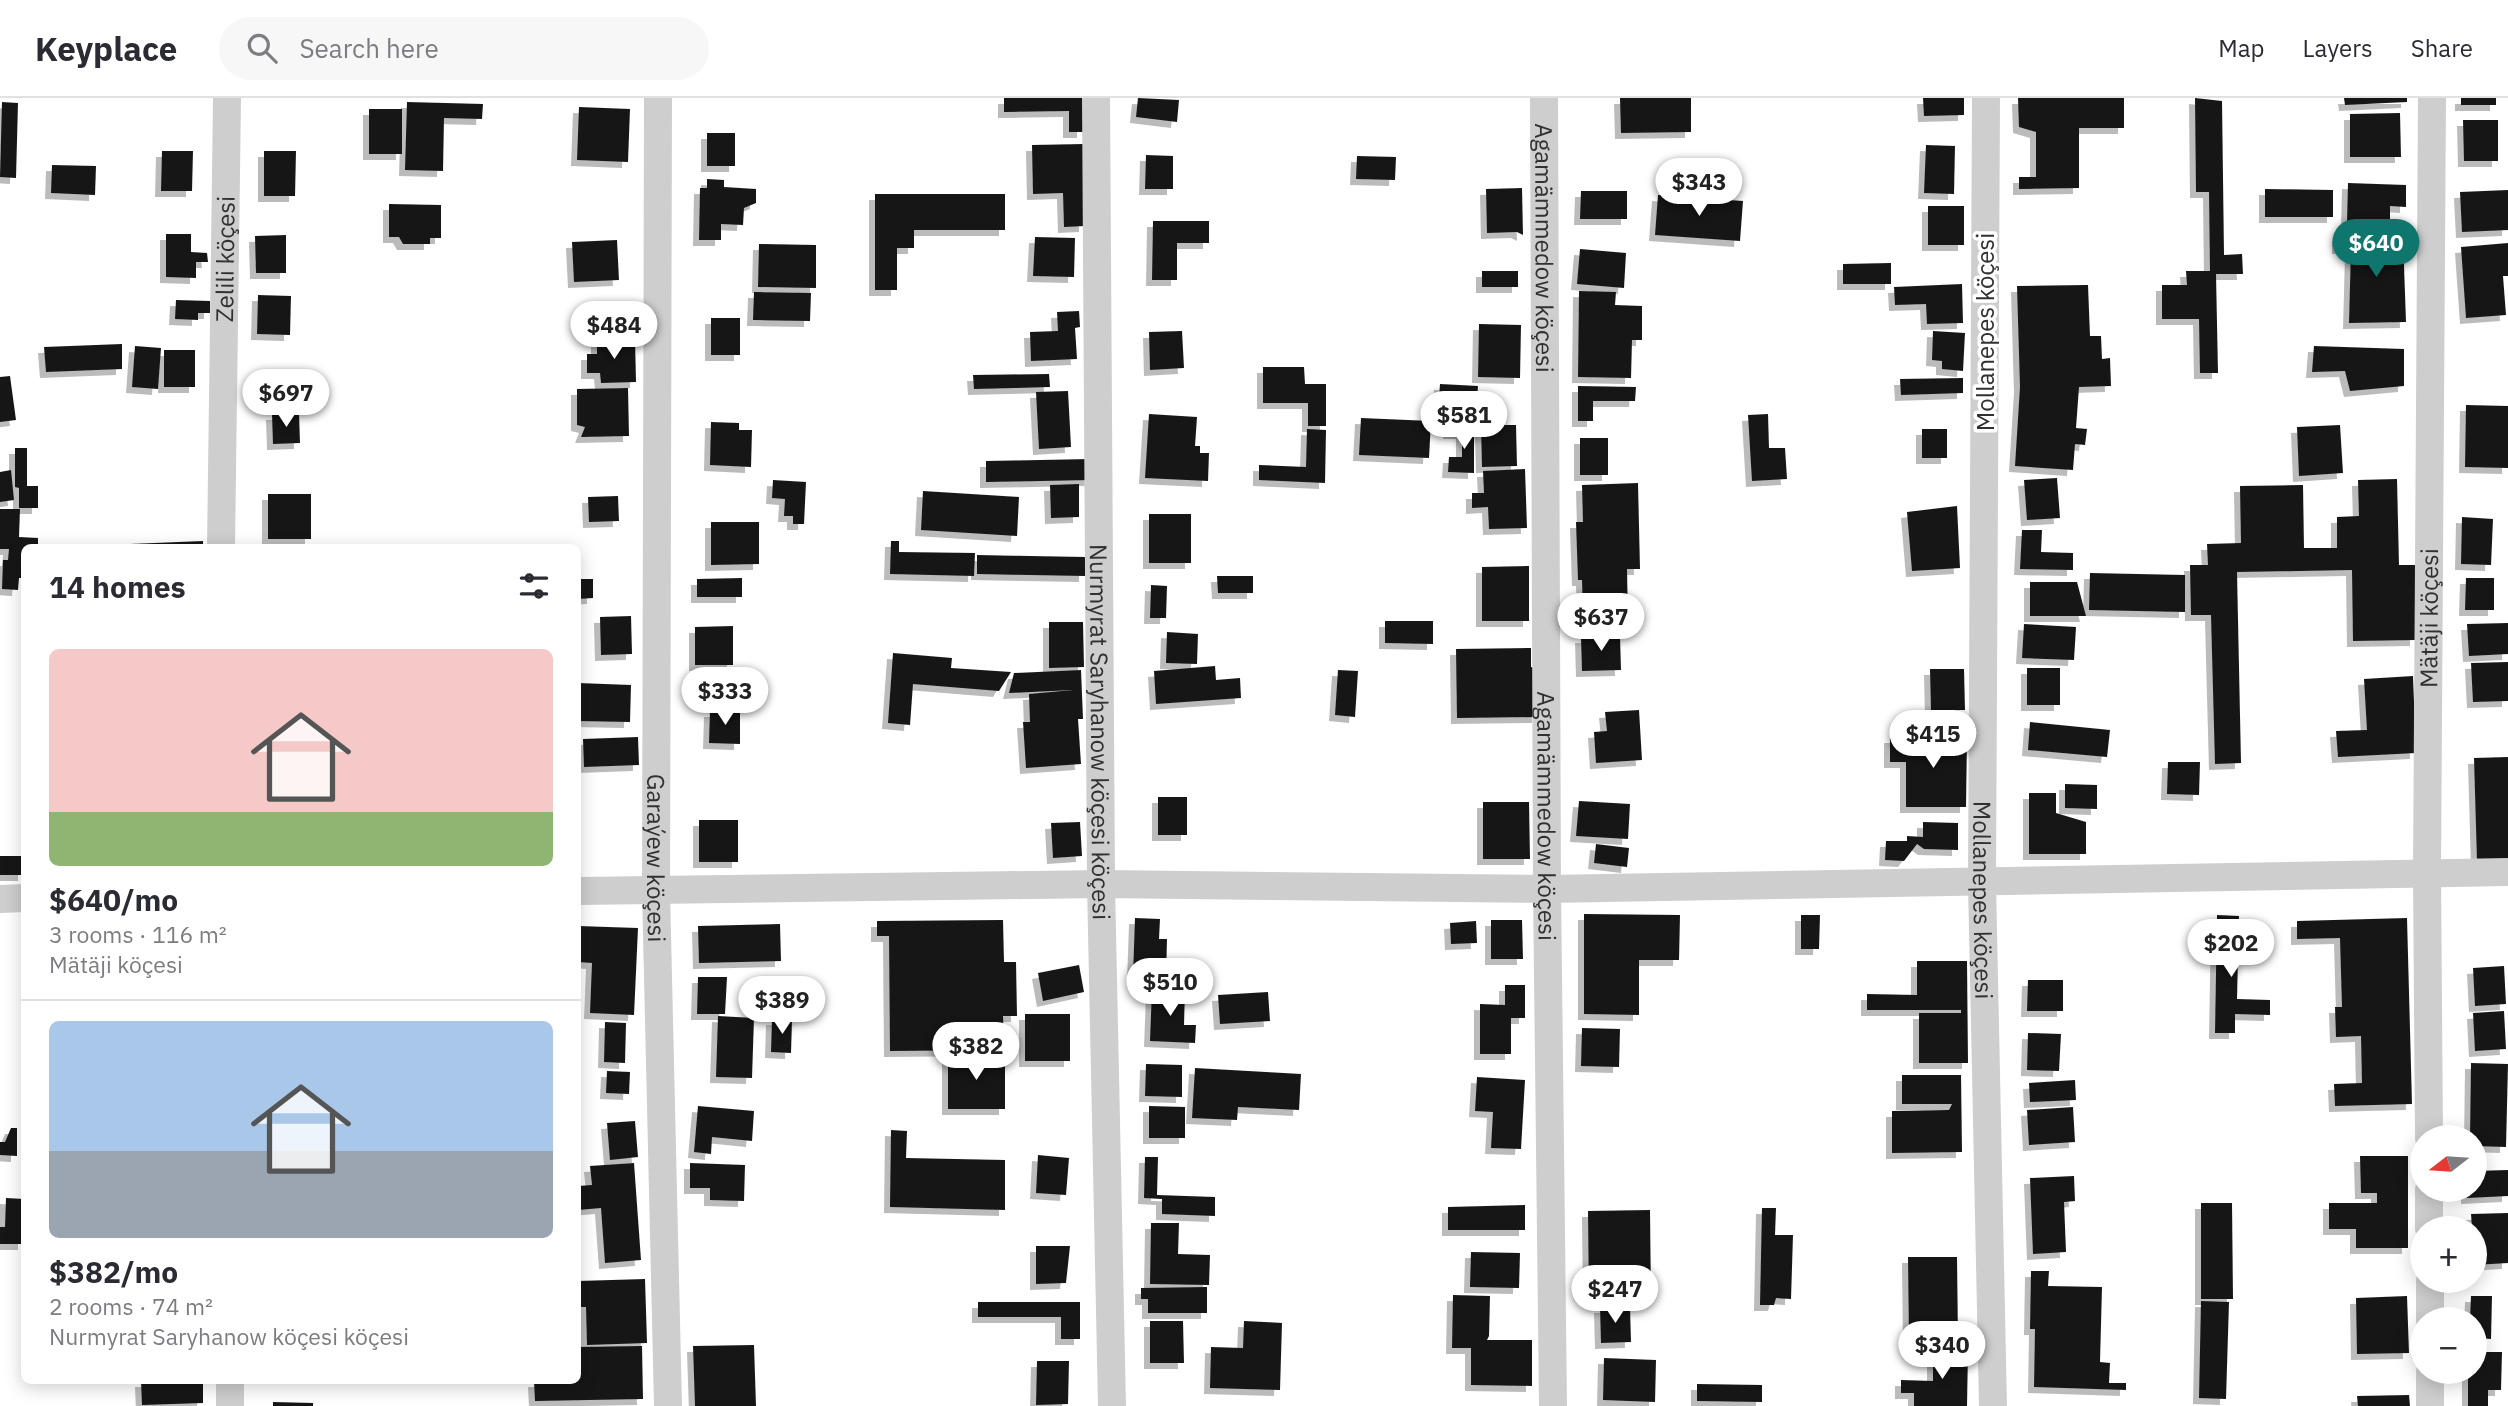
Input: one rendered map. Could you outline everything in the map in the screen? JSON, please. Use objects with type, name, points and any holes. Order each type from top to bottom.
[{"type":"street","name":"Zelili köçesi","points":[[221,544],[227,98]]},
{"type":"street","name":"Garaýew köçesi","points":[[658,98],[656,891],[668,1406]]},
{"type":"street","name":"Nurmyrat Saryhanow köçesi köçesi","points":[[1096,98],[1101,884],[1112,1406]]},
{"type":"street","name":"Agamämmedow köçesi","points":[[1544,98],[1547,889],[1553,1406]]},
{"type":"street","name":"Mollanepes köçesi","points":[[1986,98],[1982,883],[1993,1406]]},
{"type":"street","name":"Mätäji köçesi","points":[[2429,1125],[2427,872],[2432,98]]},
{"type":"street","points":[[581,891],[1101,884],[1547,889],[2508,872]]},
{"type":"street","points":[[0,899],[21,898]]},
{"type":"street","points":[[230,1384],[230,1406]]},
{"type":"street","points":[[2430,1384],[2430,1406]]},
{"type":"building","points":[[1004,98],[1083,98],[1083,132],[1069,132],[1069,111],[1004,112]]},
{"type":"building","points":[[1138,98],[1179,100],[1177,122],[1136,117]]},
{"type":"building","points":[[1620,98],[1691,98],[1691,132],[1621,133]]},
{"type":"building","points":[[1923,98],[1964,98],[1964,115],[1924,116]]},
{"type":"building","points":[[2018,98],[2124,98],[2124,128],[2079,128],[2079,188],[2019,189],[2019,177],[2036,177],[2036,132],[2019,127]]},
{"type":"building","points":[[2195,98],[2222,101],[2224,255],[2242,254],[2243,274],[2216,274],[2218,373],[2200,373],[2199,319],[2162,319],[2162,285],[2187,285],[2186,271],[2210,271],[2209,192],[2196,192]]},
{"type":"building","points":[[2344,98],[2407,98],[2407,102],[2345,105]]},
{"type":"building","points":[[2461,98],[2496,98],[2496,105],[2461,105]]},
{"type":"building","points":[[2,102],[18,103],[16,178],[0,177]]},
{"type":"building","points":[[407,102],[483,104],[482,119],[444,118],[443,171],[405,170]]},
{"type":"building","points":[[579,107],[630,109],[628,162],[577,160]]},
{"type":"building","points":[[369,109],[402,109],[402,154],[369,154]]},
{"type":"building","points":[[2400,113],[2401,157],[2350,157],[2350,114]]},
{"type":"building","points":[[2463,120],[2498,120],[2498,161],[2464,161]]},
{"type":"building","points":[[707,133],[735,133],[735,166],[707,166]]},
{"type":"building","points":[[1084,144],[1085,226],[1064,227],[1063,193],[1033,194],[1032,145]]},
{"type":"building","points":[[1926,145],[1955,146],[1954,194],[1924,193]]},
{"type":"building","points":[[162,151],[193,151],[192,191],[161,191]]},
{"type":"building","points":[[264,151],[296,151],[295,196],[264,196]]},
{"type":"building","points":[[1146,155],[1173,156],[1173,189],[1145,189]]},
{"type":"building","points":[[1357,156],[1396,157],[1395,180],[1356,179]]},
{"type":"building","points":[[52,165],[96,166],[95,195],[51,193]]},
{"type":"building","points":[[707,179],[724,180],[724,187],[756,189],[756,203],[744,208],[743,225],[721,224],[721,240],[699,240],[700,188],[707,188]]},
{"type":"building","points":[[2348,183],[2406,185],[2406,207],[2390,206],[2390,223],[2347,222]]},
{"type":"building","points":[[1522,188],[1523,235],[1517,232],[1487,233],[1486,189]]},
{"type":"building","points":[[2265,189],[2333,190],[2333,217],[2265,217]]},
{"type":"building","points":[[2508,190],[2508,230],[2462,232],[2460,192]]},
{"type":"building","points":[[1581,191],[1627,191],[1627,219],[1580,219]]},
{"type":"building","points":[[875,194],[1005,194],[1005,230],[914,230],[914,248],[897,248],[897,290],[875,290]]},
{"type":"building","points":[[1658,195],[1743,201],[1740,241],[1655,235]]},
{"type":"building","points":[[389,204],[441,205],[441,238],[430,238],[430,244],[403,244],[399,237],[389,237]]},
{"type":"building","points":[[1928,206],[1964,206],[1964,245],[1928,245]]},
{"type":"building","points":[[1153,221],[1209,221],[1209,243],[1177,243],[1177,280],[1152,280]]},
{"type":"building","points":[[166,234],[191,234],[191,252],[207,253],[208,262],[196,262],[196,278],[166,277]]},
{"type":"building","points":[[286,235],[286,273],[256,273],[255,236]]},
{"type":"building","points":[[2338,235],[2403,237],[2406,322],[2349,323],[2351,248],[2338,248]]},
{"type":"building","points":[[1035,237],[1075,238],[1074,277],[1033,276]]},
{"type":"building","points":[[617,240],[619,280],[574,282],[572,242]]},
{"type":"building","points":[[2508,243],[2508,276],[2503,276],[2506,315],[2466,318],[2461,247]]},
{"type":"building","points":[[759,244],[816,245],[816,288],[758,287]]},
{"type":"building","points":[[1580,249],[1626,253],[1624,288],[1577,284]]},
{"type":"building","points":[[1891,263],[1891,284],[1843,284],[1843,264]]},
{"type":"building","points":[[1482,271],[1518,271],[1518,287],[1482,287]]},
{"type":"building","points":[[1962,284],[1963,323],[1927,324],[1926,304],[1895,305],[1894,287]]},
{"type":"building","points":[[2088,285],[2090,336],[2101,336],[2102,359],[2110,358],[2111,386],[2079,387],[2076,428],[2087,429],[2085,445],[2075,444],[2073,470],[2015,466],[2020,387],[2017,286]]},
{"type":"building","points":[[1579,291],[1616,292],[1615,305],[1642,306],[1642,340],[1632,340],[1631,378],[1578,377]]},
{"type":"building","points":[[754,292],[811,293],[810,321],[753,320]]},
{"type":"building","points":[[258,295],[291,296],[290,335],[257,334]]},
{"type":"building","points":[[176,300],[210,301],[210,313],[198,313],[198,320],[175,319]]},
{"type":"building","points":[[1079,311],[1080,327],[1075,328],[1077,359],[1031,361],[1030,332],[1058,331],[1057,312]]},
{"type":"building","points":[[711,318],[740,318],[740,355],[711,355]]},
{"type":"building","points":[[1479,324],[1521,325],[1520,378],[1478,377]]},
{"type":"building","points":[[1182,331],[1184,368],[1150,370],[1149,332]]},
{"type":"building","points":[[1933,331],[1965,333],[1963,371],[1942,369],[1942,361],[1932,360]]},
{"type":"building","points":[[635,339],[636,382],[601,383],[600,373],[587,373],[587,354],[597,354],[597,340]]},
{"type":"building","points":[[122,344],[122,369],[46,372],[44,347]]},
{"type":"building","points":[[135,346],[161,348],[158,389],[132,387]]},
{"type":"building","points":[[2314,346],[2404,349],[2404,386],[2350,391],[2345,371],[2312,372]]},
{"type":"building","points":[[164,350],[195,350],[195,387],[164,387]]},
{"type":"building","points":[[1263,367],[1304,367],[1305,384],[1326,384],[1326,426],[1308,426],[1308,403],[1263,403]]},
{"type":"building","points":[[1049,374],[1050,387],[974,389],[973,375]]},
{"type":"building","points":[[10,376],[16,420],[0,422],[0,377]]},
{"type":"building","points":[[1963,378],[1963,393],[1901,395],[1900,379]]},
{"type":"building","points":[[1440,384],[1478,386],[1476,414],[1438,412]]},
{"type":"building","points":[[1578,386],[1636,387],[1635,401],[1593,401],[1593,421],[1578,421]]},
{"type":"building","points":[[628,388],[629,436],[581,437],[585,427],[577,425],[577,389]]},
{"type":"building","points":[[1068,391],[1071,447],[1039,449],[1036,392]]},
{"type":"building","points":[[2466,405],[2508,406],[2508,468],[2465,467]]},
{"type":"building","points":[[299,413],[300,443],[273,444],[272,414]]},
{"type":"building","points":[[1149,414],[1197,417],[1195,446],[1200,446],[1200,453],[1209,453],[1208,481],[1145,478]]},
{"type":"building","points":[[1768,414],[1769,448],[1785,448],[1787,479],[1752,481],[1748,415]]},
{"type":"building","points":[[1361,418],[1431,421],[1429,458],[1359,455]]},
{"type":"building","points":[[711,422],[739,423],[739,430],[752,430],[751,467],[710,465]]},
{"type":"building","points":[[1481,425],[1516,425],[1517,466],[1482,467]]},
{"type":"building","points":[[2340,425],[2343,473],[2299,476],[2297,427]]},
{"type":"building","points":[[1449,426],[1474,426],[1474,473],[1448,472],[1449,457],[1462,457],[1462,433],[1449,433]]},
{"type":"building","points":[[1307,429],[1326,430],[1325,483],[1259,480],[1259,465],[1306,467]]},
{"type":"building","points":[[1922,429],[1947,429],[1947,458],[1922,458]]},
{"type":"building","points":[[1580,438],[1608,438],[1608,475],[1580,475]]},
{"type":"building","points":[[15,448],[27,448],[27,486],[38,486],[38,508],[19,508],[19,488],[15,487]]},
{"type":"building","points":[[1090,459],[1091,480],[986,482],[986,461]]},
{"type":"building","points":[[1525,469],[1527,528],[1489,529],[1488,507],[1472,508],[1472,493],[1484,493],[1483,471]]},
{"type":"building","points":[[11,470],[14,500],[0,502],[0,472]]},
{"type":"building","points":[[2057,478],[2060,518],[2027,520],[2024,480]]},
{"type":"building","points":[[2397,479],[2399,565],[2415,565],[2416,640],[2353,641],[2352,570],[2237,572],[2241,763],[2215,764],[2211,615],[2191,615],[2190,565],[2208,565],[2207,544],[2241,543],[2240,486],[2303,485],[2304,548],[2337,548],[2337,517],[2359,516],[2358,480]]},
{"type":"building","points":[[773,480],[806,482],[804,524],[793,524],[793,516],[784,516],[785,499],[772,498]]},
{"type":"building","points":[[1638,483],[1640,569],[1627,569],[1628,623],[1589,623],[1589,613],[1583,613],[1582,580],[1578,580],[1576,522],[1583,522],[1582,485]]},
{"type":"building","points":[[1079,484],[1079,517],[1051,518],[1050,485]]},
{"type":"building","points":[[923,491],[1019,497],[1017,536],[921,530]]},
{"type":"building","points":[[268,494],[311,494],[311,539],[268,539]]},
{"type":"building","points":[[618,496],[619,521],[589,522],[588,497]]},
{"type":"building","points":[[1957,506],[1960,568],[1912,571],[1907,512]]},
{"type":"building","points":[[0,509],[20,509],[19,537],[38,538],[38,544],[21,544],[21,578],[18,590],[2,589],[3,560],[8,560],[9,549],[0,549]]},
{"type":"building","points":[[1149,514],[1191,514],[1191,563],[1149,563]]},
{"type":"building","points":[[2462,517],[2493,519],[2491,565],[2461,564]]},
{"type":"building","points":[[711,522],[759,522],[759,564],[711,565]]},
{"type":"building","points":[[2022,530],[2042,530],[2041,552],[2073,553],[2073,570],[2020,569]]},
{"type":"building","points":[[203,541],[203,544],[130,544]]},
{"type":"building","points":[[891,541],[899,541],[899,552],[975,553],[974,576],[890,574]]},
{"type":"building","points":[[977,555],[1085,557],[1085,576],[977,574]]},
{"type":"building","points":[[1529,566],[1529,621],[1482,621],[1482,567]]},
{"type":"building","points":[[2090,573],[2185,575],[2185,612],[2089,610]]},
{"type":"building","points":[[1217,576],[1253,576],[1253,593],[1218,593]]},
{"type":"building","points":[[742,578],[742,597],[697,597],[697,579]]},
{"type":"building","points":[[2466,578],[2494,578],[2494,610],[2465,610]]},
{"type":"building","points":[[581,579],[593,579],[593,598],[581,599]]},
{"type":"building","points":[[2030,582],[2077,582],[2086,616],[2030,616]]},
{"type":"building","points":[[1151,585],[1167,586],[1166,618],[1150,618]]},
{"type":"building","points":[[631,616],[632,654],[601,655],[600,617]]},
{"type":"building","points":[[1385,621],[1433,621],[1433,644],[1385,643]]},
{"type":"building","points":[[1049,622],[1083,622],[1084,667],[1049,668]]},
{"type":"building","points":[[2508,623],[2508,654],[2469,656],[2467,624]]},
{"type":"building","points":[[2024,624],[2076,627],[2074,660],[2022,658]]},
{"type":"building","points":[[733,626],[733,665],[695,665],[695,627]]},
{"type":"building","points":[[1167,632],[1198,634],[1197,664],[1166,663]]},
{"type":"building","points":[[1620,636],[1621,670],[1582,671],[1581,637]]},
{"type":"building","points":[[1531,648],[1531,667],[1537,669],[1538,717],[1457,718],[1456,649]]},
{"type":"building","points":[[893,653],[952,658],[951,668],[1011,672],[999,691],[913,684],[910,725],[888,723]]},
{"type":"building","points":[[2508,662],[2508,701],[2473,702],[2471,663]]},
{"type":"building","points":[[1215,666],[1216,680],[1240,678],[1241,698],[1156,704],[1154,671]]},
{"type":"building","points":[[2027,668],[2060,668],[2060,705],[2027,705]]},
{"type":"building","points":[[1930,669],[1964,669],[1965,710],[1931,710]]},
{"type":"building","points":[[1081,670],[1083,719],[1078,719],[1081,764],[1026,768],[1023,722],[1030,722],[1029,694],[1073,690],[1009,693],[1014,673]]},
{"type":"building","points":[[1338,670],[1358,671],[1355,717],[1335,715]]},
{"type":"building","points":[[2413,676],[2416,753],[2338,757],[2336,731],[2367,730],[2364,679]]},
{"type":"building","points":[[581,683],[631,685],[630,722],[581,721]]},
{"type":"building","points":[[1639,710],[1642,760],[1596,763],[1594,732],[1607,731],[1605,712]]},
{"type":"building","points":[[710,711],[740,711],[740,744],[709,743]]},
{"type":"building","points":[[2030,722],[2110,730],[2107,757],[2028,750]]},
{"type":"building","points":[[638,737],[639,765],[584,767],[583,739]]},
{"type":"building","points":[[1890,737],[1967,738],[1966,807],[1906,807],[1906,762],[1890,762]]},
{"type":"building","points":[[2508,757],[2508,860],[2477,861],[2474,758]]},
{"type":"building","points":[[2168,762],[2200,762],[2199,795],[2167,794]]},
{"type":"building","points":[[2065,784],[2097,785],[2097,809],[2065,808]]},
{"type":"building","points":[[2029,793],[2056,793],[2056,813],[2086,822],[2086,854],[2029,854]]},
{"type":"building","points":[[1158,797],[1187,797],[1187,835],[1158,835]]},
{"type":"building","points":[[1579,801],[1630,804],[1628,839],[1576,836]]},
{"type":"building","points":[[1483,802],[1529,802],[1530,859],[1483,859]]},
{"type":"building","points":[[699,820],[738,820],[738,862],[699,862]]},
{"type":"building","points":[[1080,822],[1082,856],[1053,858],[1051,823]]},
{"type":"building","points":[[1923,822],[1958,823],[1958,850],[1924,849],[1917,844],[1904,861],[1885,860],[1886,841],[1907,841],[1907,836],[1923,837]]},
{"type":"building","points":[[1596,844],[1629,848],[1627,867],[1594,863]]},
{"type":"building","points":[[0,856],[21,856],[21,875],[0,875]]},
{"type":"building","points":[[1584,914],[1680,915],[1679,960],[1639,960],[1639,1015],[1584,1014]]},
{"type":"building","points":[[1801,915],[1820,915],[1819,949],[1801,949]]},
{"type":"building","points":[[2217,915],[2239,916],[2237,999],[2270,1000],[2270,1015],[2235,1014],[2235,1033],[2215,1033]]},
{"type":"building","points":[[1135,918],[1160,919],[1159,939],[1167,939],[1166,977],[1133,976]]},
{"type":"building","points":[[2407,918],[2412,1104],[2335,1106],[2334,1084],[2362,1083],[2361,1036],[2336,1037],[2335,1007],[2342,1007],[2340,938],[2297,939],[2297,921]]},
{"type":"building","points":[[1003,920],[1004,962],[1016,962],[1017,1016],[1003,1016],[1004,1050],[890,1051],[889,936],[877,936],[877,921]]},
{"type":"building","points":[[1491,920],[1522,920],[1523,959],[1491,959]]},
{"type":"building","points":[[1476,921],[1477,943],[1451,944],[1450,923]]},
{"type":"building","points":[[780,924],[781,961],[699,963],[698,926]]},
{"type":"building","points":[[581,926],[638,928],[634,1015],[590,1013],[592,963],[581,962]]},
{"type":"building","points":[[1917,961],[1967,961],[1968,1063],[1919,1063],[1919,1013],[1961,1013],[1961,1010],[1867,1010],[1867,994],[1917,995]]},
{"type":"building","points":[[1079,965],[1084,992],[1043,1001],[1038,973]]},
{"type":"building","points":[[2504,966],[2506,1004],[2475,1006],[2473,968]]},
{"type":"building","points":[[698,977],[727,977],[725,1014],[697,1014]]},
{"type":"building","points":[[2028,980],[2063,980],[2063,1011],[2027,1011]]},
{"type":"building","points":[[1505,985],[1525,985],[1525,1018],[1511,1018],[1511,1054],[1480,1054],[1480,1004],[1505,1005]]},
{"type":"building","points":[[812,989],[812,1008],[788,1009],[788,990]]},
{"type":"building","points":[[1152,989],[1185,990],[1184,1025],[1196,1025],[1195,1043],[1150,1041]]},
{"type":"building","points":[[1268,992],[1270,1021],[1220,1024],[1218,995]]},
{"type":"building","points":[[2504,1011],[2506,1049],[2475,1051],[2473,1013]]},
{"type":"building","points":[[1025,1014],[1070,1014],[1070,1061],[1025,1061]]},
{"type":"building","points":[[718,1016],[754,1018],[752,1078],[716,1077]]},
{"type":"building","points":[[772,1019],[792,1020],[791,1053],[771,1052]]},
{"type":"building","points":[[605,1022],[626,1023],[625,1063],[604,1062]]},
{"type":"building","points":[[1582,1028],[1620,1029],[1619,1067],[1581,1066]]},
{"type":"building","points":[[2028,1033],[2061,1034],[2059,1071],[2027,1070]]},
{"type":"building","points":[[948,1055],[1005,1056],[1005,1109],[948,1109]]},
{"type":"building","points":[[2471,1063],[2508,1064],[2506,1147],[2487,1146],[2487,1125],[2470,1125]]},
{"type":"building","points":[[1146,1064],[1182,1065],[1182,1097],[1145,1096]]},
{"type":"building","points":[[1195,1068],[1301,1074],[1299,1110],[1238,1107],[1237,1120],[1192,1118]]},
{"type":"building","points":[[607,1071],[630,1072],[629,1094],[606,1093]]},
{"type":"building","points":[[1902,1075],[1961,1075],[1962,1152],[1892,1153],[1892,1111],[1949,1110],[1952,1104],[1902,1104]]},
{"type":"building","points":[[1477,1077],[1525,1080],[1521,1149],[1491,1148],[1493,1112],[1475,1111]]},
{"type":"building","points":[[2075,1080],[2076,1100],[2030,1102],[2029,1083]]},
{"type":"building","points":[[698,1106],[754,1111],[752,1141],[712,1137],[711,1154],[694,1152]]},
{"type":"building","points":[[1149,1106],[1185,1107],[1185,1138],[1149,1138]]},
{"type":"building","points":[[2073,1107],[2075,1142],[2029,1145],[2027,1110]]},
{"type":"building","points":[[635,1121],[638,1157],[610,1160],[607,1123]]},
{"type":"building","points":[[11,1128],[17,1128],[17,1156],[0,1155],[0,1142],[5,1142]]},
{"type":"building","points":[[891,1130],[907,1131],[906,1158],[1005,1160],[1005,1210],[890,1207]]},
{"type":"building","points":[[1038,1155],[1069,1158],[1066,1195],[1036,1193]]},
{"type":"building","points":[[2360,1156],[2408,1156],[2408,1248],[2356,1248],[2356,1229],[2329,1229],[2329,1203],[2377,1203],[2377,1193],[2361,1193]]},
{"type":"building","points":[[1145,1157],[1158,1157],[1157,1195],[1215,1197],[1215,1216],[1162,1214],[1162,1199],[1144,1198]]},
{"type":"building","points":[[634,1163],[641,1260],[605,1263],[601,1208],[581,1210],[581,1186],[592,1185],[590,1166]]},
{"type":"building","points":[[690,1163],[745,1165],[744,1201],[710,1200],[710,1188],[690,1188]]},
{"type":"building","points":[[2508,1170],[2508,1196],[2487,1197],[2487,1171]]},
{"type":"building","points":[[2074,1176],[2075,1201],[2064,1202],[2066,1252],[2033,1254],[2030,1178]]},
{"type":"building","points":[[6,1198],[21,1199],[21,1244],[0,1244],[0,1227],[5,1227]]},
{"type":"building","points":[[2201,1203],[2232,1203],[2233,1299],[2201,1299]]},
{"type":"building","points":[[1525,1205],[1525,1230],[1448,1230],[1448,1207]]},
{"type":"building","points":[[1762,1208],[1776,1208],[1775,1235],[1793,1235],[1791,1299],[1776,1298],[1774,1305],[1760,1305]]},
{"type":"building","points":[[1650,1210],[1651,1300],[1589,1301],[1588,1211]]},
{"type":"building","points":[[2508,1213],[2508,1263],[2487,1264],[2487,1216],[2471,1214]]},
{"type":"building","points":[[1151,1223],[1179,1223],[1178,1254],[1210,1255],[1209,1285],[1150,1284]]},
{"type":"building","points":[[1036,1246],[1070,1246],[1066,1283],[1036,1284]]},
{"type":"building","points":[[1471,1252],[1520,1253],[1519,1288],[1470,1287]]},
{"type":"building","points":[[1908,1257],[1957,1257],[1958,1339],[1909,1339]]},
{"type":"building","points":[[2031,1271],[2049,1271],[2048,1286],[2102,1287],[2100,1362],[2110,1363],[2109,1383],[2126,1383],[2126,1390],[2034,1387],[2035,1329],[2030,1329]]},
{"type":"building","points":[[645,1279],[647,1343],[587,1345],[586,1307],[581,1307],[581,1281]]},
{"type":"building","points":[[1207,1287],[1207,1313],[1148,1313],[1148,1299],[1141,1299],[1141,1288]]},
{"type":"building","points":[[1453,1295],[1490,1296],[1487,1340],[1532,1340],[1532,1386],[1471,1385],[1471,1348],[1452,1348]]},
{"type":"building","points":[[2407,1296],[2409,1353],[2357,1354],[2356,1298]]},
{"type":"building","points":[[2471,1296],[2492,1296],[2491,1339],[2487,1339],[2487,1307],[2471,1307]]},
{"type":"building","points":[[2201,1301],[2229,1302],[2226,1399],[2199,1398]]},
{"type":"building","points":[[978,1302],[1080,1302],[1080,1339],[1061,1339],[1061,1317],[978,1317]]},
{"type":"building","points":[[1600,1307],[1630,1307],[1631,1342],[1601,1343]]},
{"type":"building","points":[[1150,1321],[1183,1321],[1184,1363],[1150,1363]]},
{"type":"building","points":[[1244,1321],[1282,1323],[1280,1390],[1210,1388],[1211,1347],[1243,1348]]},
{"type":"building","points":[[754,1345],[756,1406],[695,1406],[693,1346]]},
{"type":"building","points":[[642,1346],[643,1399],[535,1401],[534,1384],[581,1384],[581,1347]]},
{"type":"building","points":[[1933,1350],[1968,1350],[1967,1406],[1914,1406],[1914,1393],[1901,1393],[1901,1380],[1933,1381]]},
{"type":"building","points":[[2487,1352],[2502,1352],[2501,1390],[2488,1390],[2488,1406],[2468,1406],[2468,1384],[2487,1384]]},
{"type":"building","points":[[1604,1358],[1656,1360],[1655,1402],[1603,1400]]},
{"type":"building","points":[[1037,1361],[1069,1361],[1068,1404],[1036,1405]]},
{"type":"building","points":[[141,1384],[203,1384],[203,1403],[142,1405]]},
{"type":"building","points":[[1697,1384],[1762,1385],[1762,1402],[1697,1401]]},
{"type":"building","points":[[2409,1395],[2410,1406],[2358,1406],[2357,1396]]},
{"type":"building","points":[[273,1402],[313,1403],[313,1406],[273,1406]]}]
